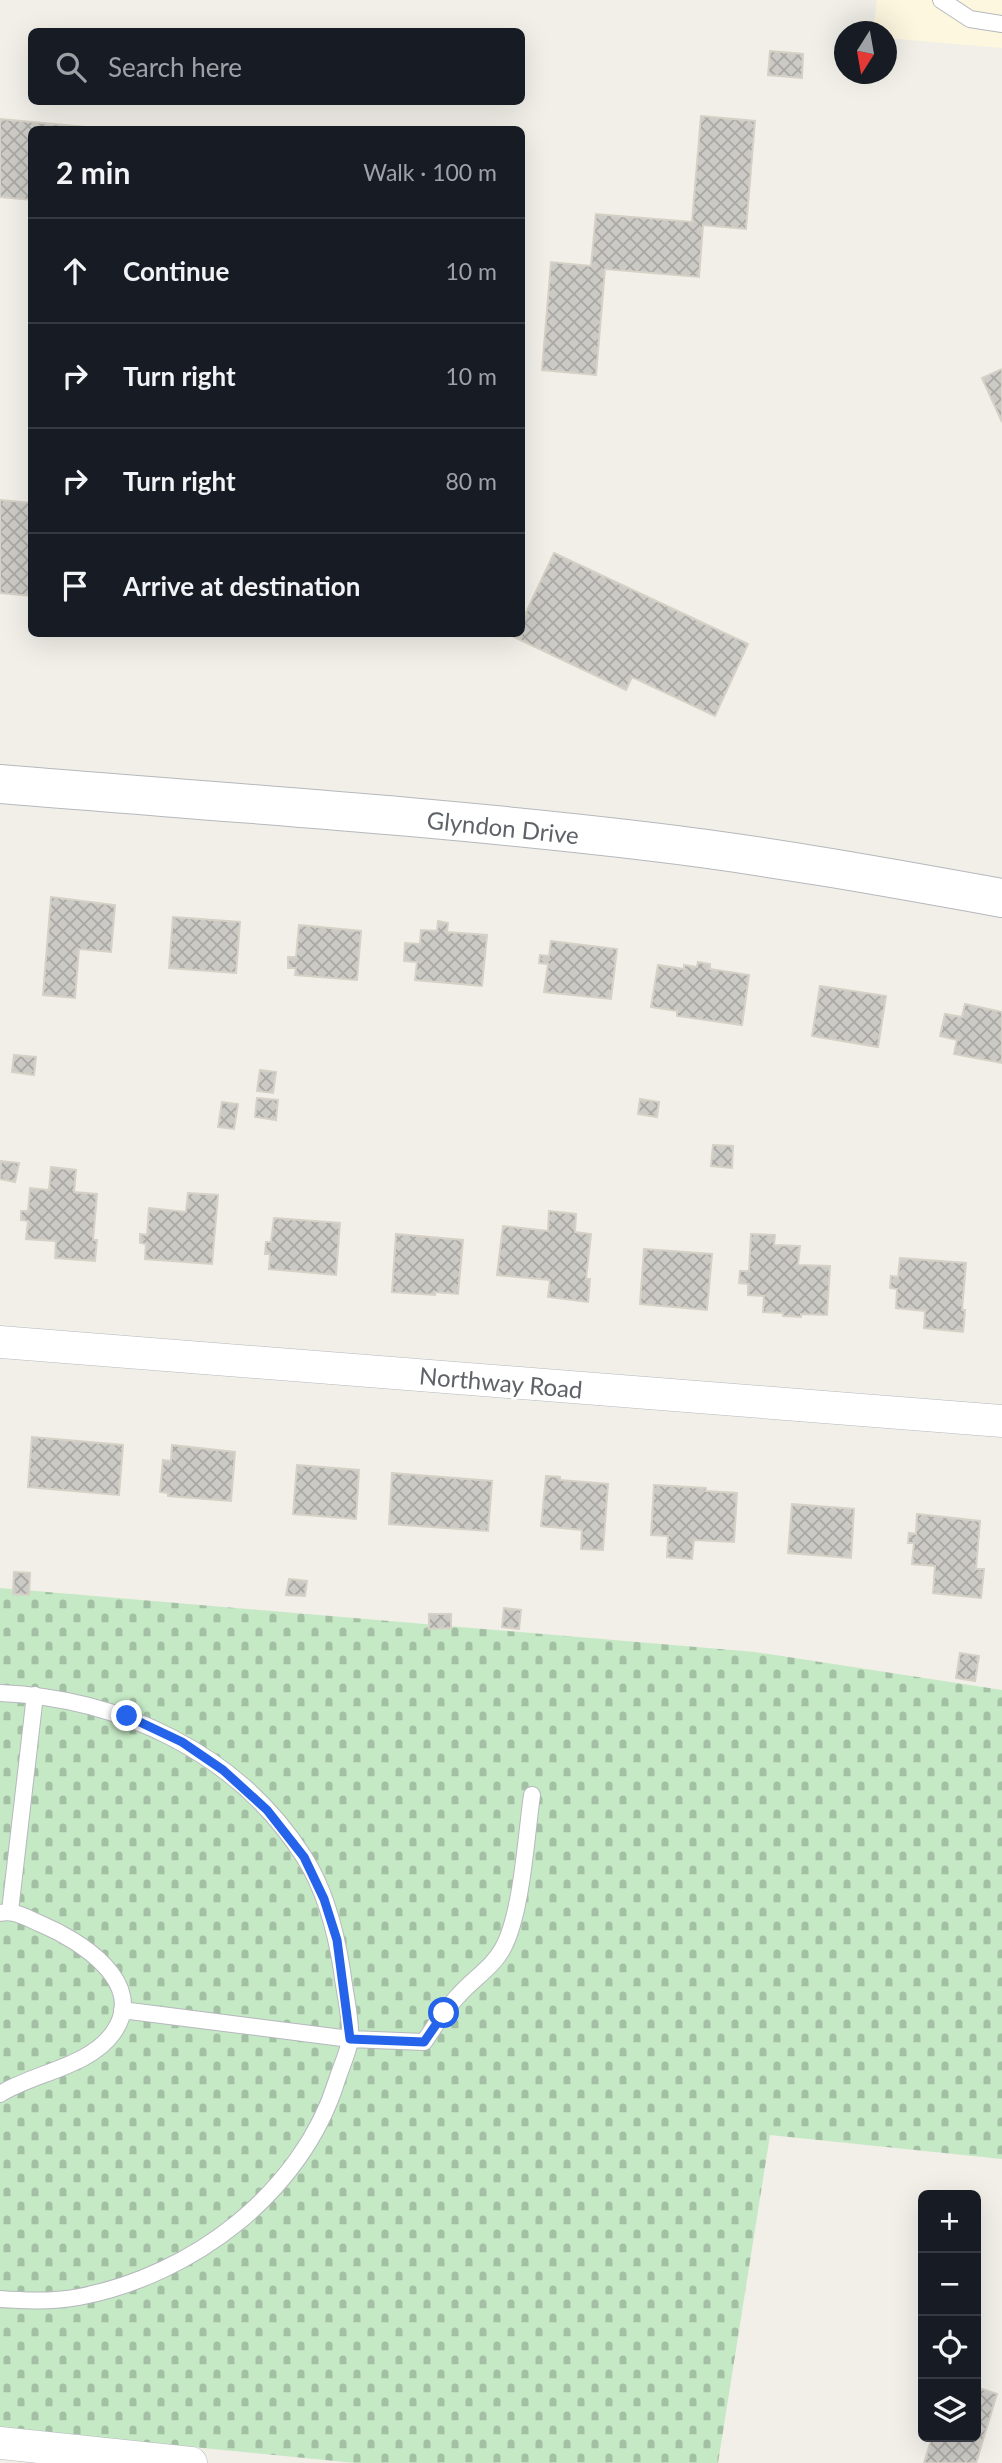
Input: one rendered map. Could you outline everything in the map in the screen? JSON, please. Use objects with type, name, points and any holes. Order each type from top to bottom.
[{"type":"street","name":"Glyndon Drive","points":[[0,784],[318,809],[653,842],[834,867],[1002,898]]},
{"type":"street","name":"Northway Road","points":[[0,1342],[1002,1421]]},
{"type":"street","points":[[0,2443],[191,2463]]},
{"type":"lane","points":[[941,0],[970,19],[1002,24]]},
{"type":"lane","points":[[0,1693],[35,1695],[84,1704],[127,1716],[182,1742],[223,1770],[267,1810],[304,1857],[324,1899],[337,1940],[350,2039],[328,2109],[306,2147],[274,2188],[245,2218],[208,2246],[164,2269],[117,2287],[67,2298],[32,2301],[0,2299]]},
{"type":"lane","points":[[0,2094],[15,2085],[75,2062],[102,2044],[114,2033],[122,2010],[122,1993],[112,1973],[90,1952],[63,1934],[5,1912],[35,1695]]},
{"type":"lane","points":[[122,2010],[350,2039],[424,2042],[460,1993],[492,1964],[503,1948],[517,1901],[532,1795]]},
{"type":"shaded area","points":[[877,0],[1002,0],[1002,48],[897,39],[897,21],[874,21]]},
{"type":"green space","points":[[0,1588],[755,1652],[1002,1690],[1002,2159],[770,2135],[718,2463],[355,2463],[0,2428]]},
{"type":"building","points":[[770,51],[803,54],[802,78],[768,75]]},
{"type":"building","points":[[701,116],[755,121],[746,229],[703,225],[699,277],[605,269],[596,375],[542,370],[551,262],[591,266],[596,214],[692,222]]},
{"type":"building","points":[[0,119],[75,126],[28,126],[28,200],[0,197]]},
{"type":"building","points":[[1002,369],[1002,422],[982,378]]},
{"type":"building","points":[[0,500],[28,503],[28,596],[0,593]]},
{"type":"building","points":[[554,553],[748,644],[715,716],[632,677],[626,690],[514,637],[525,637],[525,615]]},
{"type":"building","points":[[51,897],[115,905],[111,952],[79,949],[75,998],[43,995]]},
{"type":"building","points":[[173,917],[240,922],[236,973],[169,968]]},
{"type":"building","points":[[438,921],[448,923],[447,932],[487,935],[482,986],[415,980],[417,962],[404,961],[405,943],[420,944],[421,930],[437,931]]},
{"type":"building","points":[[299,925],[361,931],[357,980],[295,975],[296,968],[288,968],[288,957],[296,957]]},
{"type":"building","points":[[551,941],[617,949],[611,999],[544,992],[548,964],[539,963],[540,955],[549,956]]},
{"type":"building","points":[[698,962],[710,964],[710,969],[749,975],[742,1025],[677,1016],[677,1011],[651,1007],[658,965],[684,969],[684,965],[697,967]]},
{"type":"building","points":[[820,986],[886,996],[878,1047],[812,1036]]},
{"type":"building","points":[[965,1004],[1002,1012],[1002,1063],[954,1054],[957,1040],[940,1036],[945,1014],[962,1017]]},
{"type":"building","points":[[14,1055],[36,1057],[34,1075],[12,1072]]},
{"type":"building","points":[[260,1070],[276,1072],[273,1093],[257,1091]]},
{"type":"building","points":[[257,1098],[278,1100],[276,1120],[255,1117]]},
{"type":"building","points":[[640,1099],[659,1102],[657,1117],[638,1114]]},
{"type":"building","points":[[222,1102],[238,1104],[234,1129],[218,1127]]},
{"type":"building","points":[[713,1145],[733,1146],[732,1168],[711,1166]]},
{"type":"building","points":[[1,1161],[19,1163],[15,1182],[0,1179]]},
{"type":"building","points":[[51,1167],[76,1170],[74,1192],[97,1194],[93,1240],[97,1240],[95,1261],[55,1258],[56,1241],[26,1239],[28,1221],[21,1220],[21,1211],[28,1211],[30,1188],[49,1190]]},
{"type":"building","points":[[188,1193],[218,1195],[212,1264],[145,1259],[146,1244],[140,1243],[140,1234],[147,1235],[149,1208],[186,1212]]},
{"type":"building","points":[[549,1211],[576,1214],[575,1232],[591,1234],[586,1279],[590,1279],[588,1302],[548,1297],[550,1280],[497,1275],[503,1226],[548,1231]]},
{"type":"building","points":[[274,1218],[340,1223],[336,1275],[269,1269],[270,1254],[265,1254],[266,1242],[271,1242]]},
{"type":"building","points":[[396,1234],[463,1240],[458,1294],[392,1292]]},
{"type":"building","points":[[751,1234],[775,1235],[774,1245],[800,1246],[798,1265],[830,1266],[827,1315],[801,1314],[801,1317],[763,1312],[764,1296],[748,1295],[748,1284],[739,1283],[740,1271],[749,1271]]},
{"type":"building","points":[[644,1249],[712,1254],[707,1310],[640,1304]]},
{"type":"building","points":[[900,1258],[966,1263],[963,1332],[924,1328],[925,1311],[896,1308],[897,1289],[890,1288],[891,1276],[898,1277]]},
{"type":"building","points":[[32,1437],[123,1445],[119,1495],[28,1487]]},
{"type":"building","points":[[172,1445],[235,1452],[231,1501],[168,1496],[168,1493],[160,1492],[163,1460],[171,1461]]},
{"type":"building","points":[[297,1465],[359,1470],[356,1519],[293,1514]]},
{"type":"building","points":[[392,1473],[492,1481],[488,1531],[389,1524]]},
{"type":"building","points":[[546,1476],[560,1477],[560,1480],[608,1484],[603,1550],[581,1549],[582,1530],[541,1526]]},
{"type":"building","points":[[654,1485],[737,1493],[734,1542],[694,1540],[692,1559],[667,1557],[668,1536],[651,1535]]},
{"type":"building","points":[[792,1504],[854,1509],[851,1558],[788,1553]]},
{"type":"building","points":[[917,1514],[980,1521],[976,1569],[984,1569],[981,1598],[933,1593],[935,1566],[912,1564],[914,1543],[908,1543],[909,1533],[916,1534]]},
{"type":"building","points":[[14,1572],[30,1573],[29,1595],[13,1594]]},
{"type":"building","points":[[289,1579],[307,1581],[305,1596],[286,1595]]},
{"type":"building","points":[[504,1608],[521,1610],[519,1629],[502,1627]]},
{"type":"building","points":[[429,1614],[451,1614],[451,1628],[429,1629]]},
{"type":"building","points":[[960,1653],[979,1656],[975,1681],[956,1678]]},
{"type":"building","points":[[981,2389],[997,2394],[976,2463],[924,2463],[930,2442],[981,2442]]},
{"type":"route","points":[[127,1716],[182,1742],[223,1770],[267,1810],[304,1857],[324,1899],[337,1940],[350,2039],[424,2042],[444,2013]]}]
